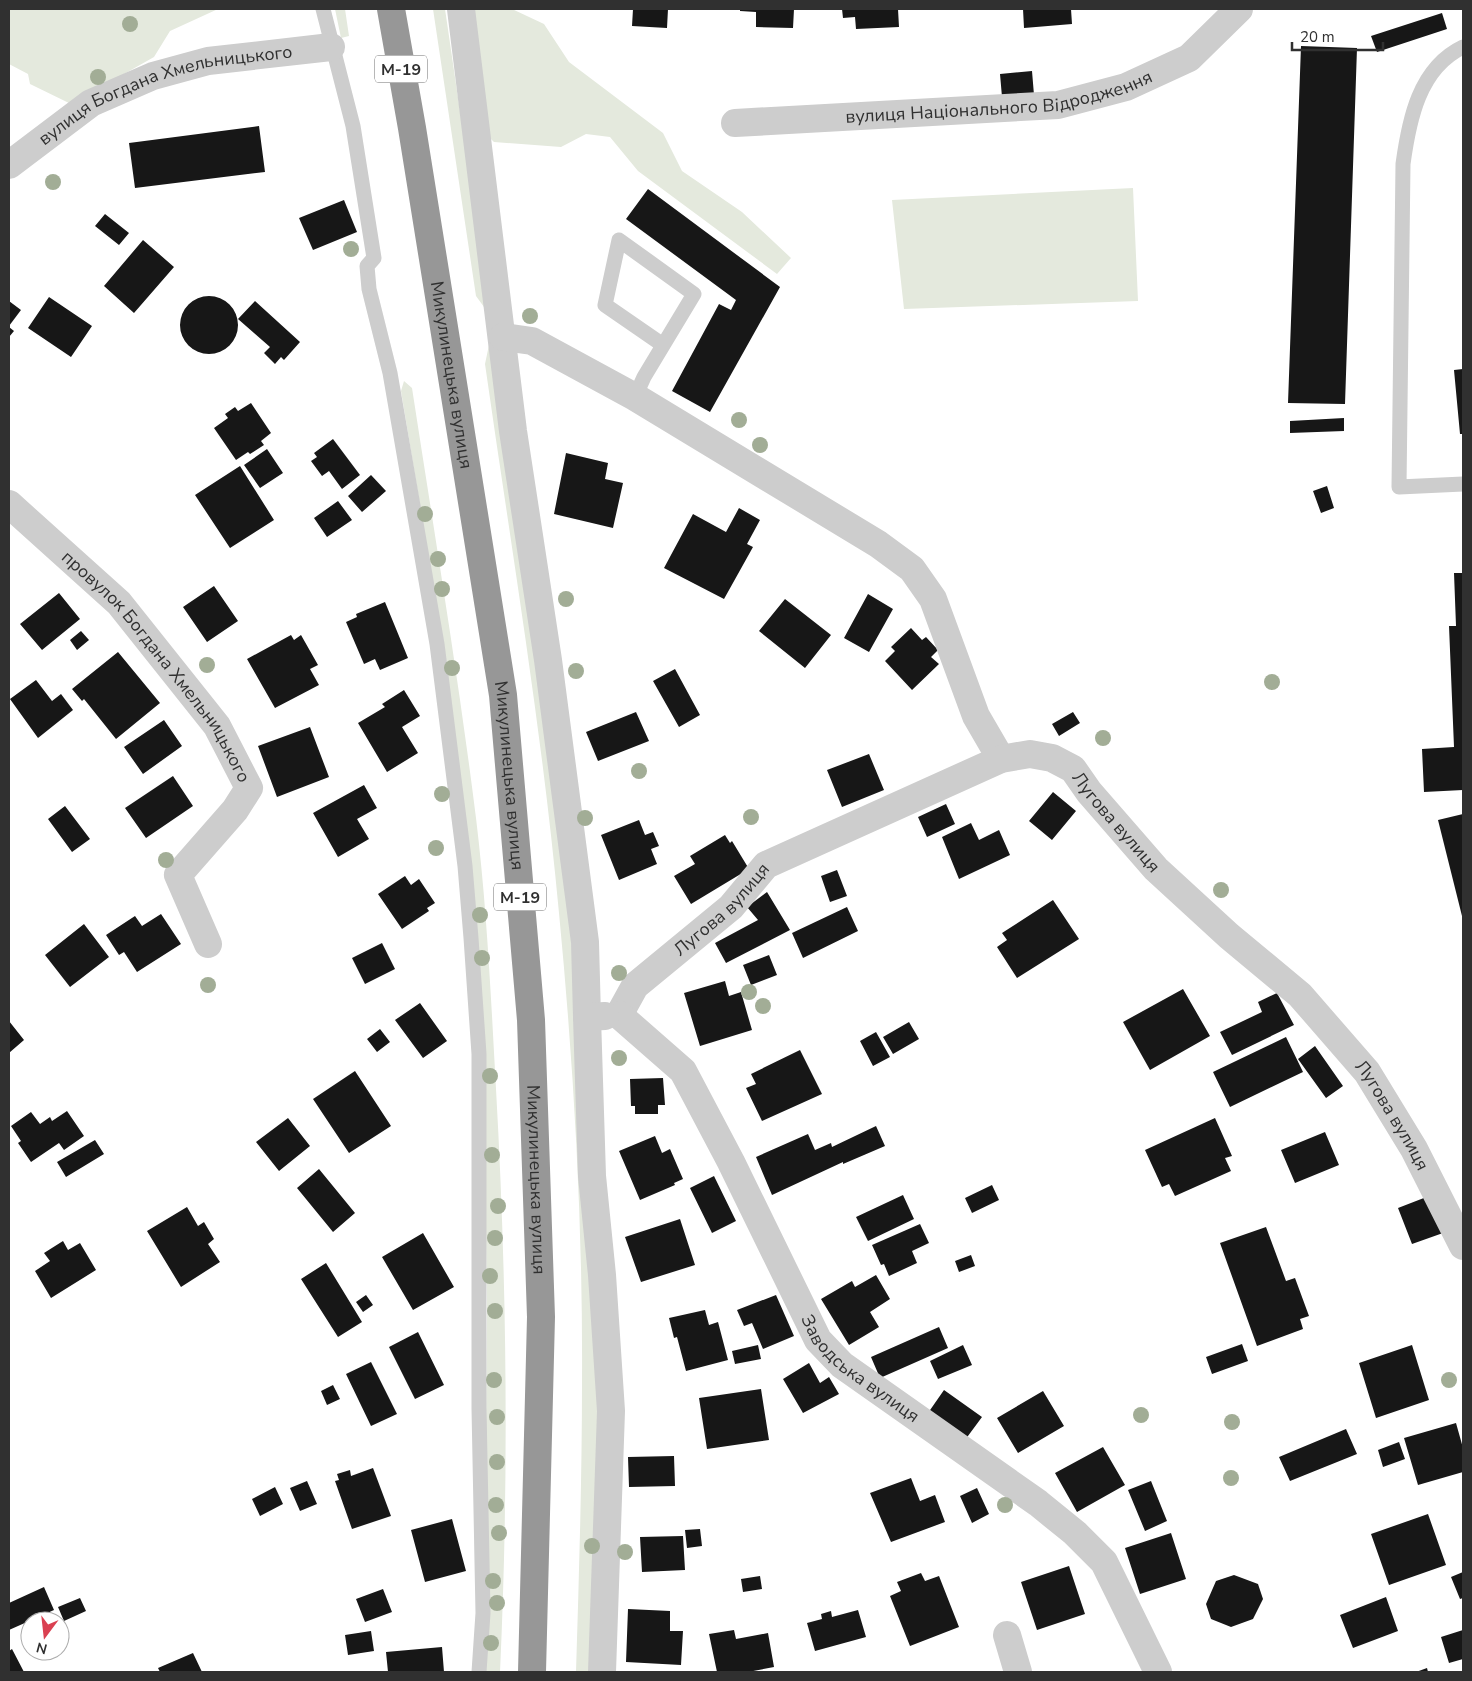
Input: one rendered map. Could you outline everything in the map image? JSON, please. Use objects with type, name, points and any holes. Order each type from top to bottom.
[{"type":"highway","name":"Микулинецька вулиця","points":[[391,9],[414,138],[502,695],[530,1010],[541,1317],[532,1672]]},
{"type":"street","points":[[461,9],[514,431],[550,668],[585,942],[592,1176],[602,1275],[611,1411],[602,1672]]},
{"type":"street","name":"вулиця Національного Відродження","points":[[735,123],[1058,105],[1126,86],[1189,58],[1239,9]]},
{"type":"street","name":"вулиця Богдана Хмельницького","points":[[9,165],[91,103],[153,76],[208,62],[332,47]]},
{"type":"street","points":[[503,336],[532,342],[636,397],[878,544],[912,569],[933,599],[976,716],[1001,759]]},
{"type":"street","name":"провулок Богдана Хмельницького","points":[[9,504],[119,603],[217,726],[249,788],[235,810],[178,875],[208,944]]},
{"type":"street","name":"Лугова вулиця","points":[[619,1015],[635,986],[731,907],[766,865],[1001,759],[1030,754],[1052,758],[1073,769],[1090,792],[1156,869],[1229,936],[1300,995],[1367,1072],[1414,1149],[1463,1246]]},
{"type":"street","points":[[587,1017],[619,1015]]},
{"type":"street","name":"Заводська вулиця","points":[[619,1015],[683,1071],[731,1162],[818,1340],[842,1364],[1038,1503],[1075,1534],[1104,1562],[1158,1672]]},
{"type":"street","points":[[1006,1635],[1018,1672]]},
{"type":"lane","points":[[323,9],[353,126],[374,258],[368,266],[369,289],[390,373],[437,644],[465,866],[479,1054],[479,1408],[484,1613],[479,1672]]},
{"type":"lane","points":[[1463,47],[1451,53],[1426,79],[1409,124],[1403,164],[1399,487],[1463,484]]},
{"type":"lane","points":[[636,397],[644,377],[694,294],[619,240],[605,305],[663,345]]},
{"type":"shaded area","points":[[9,9],[218,9],[170,31],[154,57],[71,104],[30,84],[28,74],[9,64]]},
{"type":"shaded area","points":[[335,9],[345,9],[349,36],[341,38]]},
{"type":"shaded area","points":[[433,9],[445,9],[487,296],[484,307],[476,296]]},
{"type":"shaded area","points":[[456,9],[512,9],[544,24],[569,62],[663,133],[682,171],[742,212],[791,258],[777,274],[638,171],[610,137],[586,134],[561,147],[494,142],[481,129]]},
{"type":"shaded area","points":[[1133,188],[1138,301],[904,309],[892,200]]},
{"type":"shaded area","points":[[489,345],[497,363],[569,913],[585,1103],[597,1379],[594,1672],[576,1672],[581,1491],[582,1323],[579,1206],[569,1030],[544,775],[485,364]]},
{"type":"shaded area","points":[[404,381],[412,388],[446,603],[476,818],[486,920],[500,1162],[506,1380],[505,1526],[500,1672],[484,1672],[487,1307],[485,1157],[443,643],[401,391]]},
{"type":"building","points":[[633,9],[668,9],[667,28],[632,26]]},
{"type":"building","points":[[740,9],[794,9],[793,28],[756,27],[756,12],[740,11]]},
{"type":"building","points":[[842,9],[898,9],[899,27],[856,29],[855,17],[843,18]]},
{"type":"building","points":[[1023,9],[1071,9],[1072,24],[1024,28]]},
{"type":"building","points":[[1442,13],[1447,29],[1377,52],[1371,36]]},
{"type":"building","points":[[1301,46],[1357,48],[1345,404],[1288,403]]},
{"type":"building","points":[[1032,71],[1034,95],[1002,97],[1000,74]]},
{"type":"building","points":[[259,126],[265,172],[135,188],[129,143]]},
{"type":"building","points":[[648,189],[780,287],[710,412],[672,391],[719,304],[731,310],[736,300],[626,219]]},
{"type":"building","points":[[344,200],[357,232],[313,250],[299,218]]},
{"type":"building","points":[[105,214],[129,233],[119,245],[95,226]]},
{"type":"building","points":[[143,240],[174,267],[134,313],[104,286]]},
{"type":"building","points":[[203,296],[215,296],[230,304],[238,319],[238,331],[230,346],[215,354],[203,354],[188,346],[180,331],[180,319],[188,304]]},
{"type":"building","points":[[49,297],[92,326],[71,357],[28,328]]},
{"type":"building","points":[[9,301],[21,310],[9,326]]},
{"type":"building","points":[[255,301],[300,342],[284,360],[281,357],[275,364],[264,353],[270,347],[238,319]]},
{"type":"building","points":[[9,327],[14,331],[9,337]]},
{"type":"building","points":[[1463,369],[1463,434],[1460,434],[1454,370]]},
{"type":"building","points":[[251,403],[271,433],[261,441],[264,445],[236,460],[214,428],[228,418],[225,414],[235,407],[238,411]]},
{"type":"building","points":[[1344,418],[1344,431],[1290,433],[1290,421]]},
{"type":"building","points":[[333,439],[360,475],[342,489],[329,471],[322,476],[311,461],[317,457],[314,453]]},
{"type":"building","points":[[267,449],[283,473],[260,488],[244,465]]},
{"type":"building","points":[[566,453],[608,463],[605,479],[623,483],[613,528],[554,514]]},
{"type":"building","points":[[240,466],[274,520],[230,548],[195,495]]},
{"type":"building","points":[[371,475],[386,491],[362,512],[348,496]]},
{"type":"building","points":[[1327,486],[1334,508],[1321,513],[1313,491]]},
{"type":"building","points":[[338,501],[352,520],[327,537],[314,518]]},
{"type":"building","points":[[739,508],[760,520],[747,544],[753,547],[724,599],[664,568],[693,514],[726,532]]},
{"type":"building","points":[[1454,573],[1463,573],[1463,790],[1424,792],[1422,749],[1454,747],[1449,626],[1456,626]]},
{"type":"building","points":[[214,586],[238,621],[207,642],[183,607]]},
{"type":"building","points":[[59,593],[80,619],[42,650],[20,624]]},
{"type":"building","points":[[868,594],[893,609],[869,652],[844,638]]},
{"type":"building","points":[[785,599],[831,635],[805,668],[759,631]]},
{"type":"building","points":[[385,602],[408,658],[380,670],[375,659],[364,664],[346,622],[357,617],[356,614]]},
{"type":"building","points":[[911,628],[922,640],[926,637],[938,650],[931,657],[939,664],[912,690],[885,661],[895,651],[891,647]]},
{"type":"building","points":[[81,631],[89,640],[77,650],[70,640]]},
{"type":"building","points":[[291,635],[294,640],[301,635],[318,665],[310,669],[319,685],[275,708],[247,659]]},
{"type":"building","points":[[118,652],[160,703],[116,739],[84,699],[82,701],[72,689]]},
{"type":"building","points":[[675,669],[700,715],[679,727],[653,681]]},
{"type":"building","points":[[36,680],[52,701],[61,694],[73,710],[38,738],[10,699]]},
{"type":"building","points":[[404,690],[420,716],[402,727],[418,753],[387,772],[358,723],[385,707],[382,704]]},
{"type":"building","points":[[636,712],[649,741],[598,761],[586,732]]},
{"type":"building","points":[[1073,712],[1080,723],[1059,736],[1052,724]]},
{"type":"building","points":[[164,720],[182,746],[143,774],[124,747]]},
{"type":"building","points":[[310,727],[329,777],[277,797],[258,746]]},
{"type":"building","points":[[869,754],[884,790],[842,807],[827,770]]},
{"type":"building","points":[[173,776],[193,806],[146,838],[125,808]]},
{"type":"building","points":[[364,785],[377,808],[357,819],[369,839],[338,857],[313,813]]},
{"type":"building","points":[[1053,792],[1076,811],[1052,840],[1029,821]]},
{"type":"building","points":[[946,804],[955,824],[927,837],[918,817]]},
{"type":"building","points":[[65,806],[90,839],[72,852],[48,819]]},
{"type":"building","points":[[1463,814],[1463,920],[1438,820]]},
{"type":"building","points":[[639,820],[645,835],[653,832],[659,846],[651,849],[657,864],[619,880],[601,835]]},
{"type":"building","points":[[971,823],[979,840],[999,830],[1010,855],[959,879],[942,837]]},
{"type":"building","points":[[725,835],[730,843],[732,841],[749,869],[691,904],[674,876],[695,864],[690,856]]},
{"type":"building","points":[[837,870],[847,896],[830,902],[821,876]]},
{"type":"building","points":[[405,876],[411,885],[419,879],[435,903],[427,908],[429,911],[402,929],[378,894]]},
{"type":"building","points":[[767,892],[790,930],[726,963],[715,943],[758,920],[747,907]]},
{"type":"building","points":[[1053,900],[1079,939],[1017,978],[997,947],[1007,940],[1002,933]]},
{"type":"building","points":[[847,907],[858,931],[803,958],[792,933]]},
{"type":"building","points":[[161,914],[181,944],[137,972],[124,952],[119,955],[106,935],[135,916],[142,926]]},
{"type":"building","points":[[84,924],[109,957],[70,987],[45,955]]},
{"type":"building","points":[[382,943],[395,969],[365,984],[352,958]]},
{"type":"building","points":[[769,955],[777,975],[751,985],[743,965]]},
{"type":"building","points":[[725,981],[729,996],[741,992],[752,1030],[700,1046],[684,993]]},
{"type":"building","points":[[1183,989],[1210,1036],[1150,1070],[1123,1022]]},
{"type":"building","points":[[1277,993],[1294,1025],[1232,1055],[1220,1032],[1262,1012],[1258,1002]]},
{"type":"building","points":[[420,1003],[447,1041],[423,1058],[395,1020]]},
{"type":"building","points":[[9,1021],[24,1040],[9,1053]]},
{"type":"building","points":[[909,1022],[919,1039],[893,1054],[883,1037]]},
{"type":"building","points":[[380,1029],[390,1042],[377,1052],[367,1039]]},
{"type":"building","points":[[876,1032],[890,1057],[873,1066],[860,1041]]},
{"type":"building","points":[[1286,1037],[1303,1072],[1230,1107],[1213,1072]]},
{"type":"building","points":[[1315,1046],[1343,1086],[1326,1098],[1298,1059]]},
{"type":"building","points":[[800,1050],[822,1094],[762,1121],[746,1088],[756,1084],[751,1074]]},
{"type":"building","points":[[355,1071],[391,1126],[349,1153],[313,1099]]},
{"type":"building","points":[[663,1078],[665,1105],[658,1105],[658,1114],[635,1114],[635,1106],[631,1106],[630,1079]]},
{"type":"building","points":[[67,1111],[84,1136],[64,1150],[59,1143],[31,1162],[18,1143],[21,1141],[11,1126],[31,1112],[40,1124],[50,1117],[52,1121]]},
{"type":"building","points":[[288,1118],[310,1146],[279,1171],[256,1142]]},
{"type":"building","points":[[1215,1118],[1232,1156],[1225,1158],[1231,1171],[1175,1196],[1169,1184],[1162,1187],[1145,1150]]},
{"type":"building","points":[[876,1126],[885,1146],[843,1164],[843,1162],[772,1195],[756,1157],[808,1134],[815,1150],[831,1143],[832,1147]]},
{"type":"building","points":[[1325,1132],[1339,1165],[1295,1183],[1281,1150]]},
{"type":"building","points":[[655,1136],[662,1153],[670,1149],[683,1179],[674,1183],[675,1185],[640,1200],[619,1151]]},
{"type":"building","points":[[95,1140],[104,1154],[66,1177],[57,1162]]},
{"type":"building","points":[[319,1169],[355,1213],[333,1232],[297,1188]]},
{"type":"building","points":[[714,1176],[736,1221],[712,1233],[690,1188]]},
{"type":"building","points":[[992,1185],[999,1200],[972,1213],[965,1198]]},
{"type":"building","points":[[903,1195],[914,1219],[868,1241],[856,1217]]},
{"type":"building","points":[[1429,1196],[1443,1233],[1412,1244],[1398,1208]]},
{"type":"building","points":[[187,1207],[198,1226],[204,1222],[214,1239],[208,1244],[220,1262],[181,1287],[147,1231]]},
{"type":"building","points":[[680,1219],[695,1265],[641,1282],[625,1237]]},
{"type":"building","points":[[920,1224],[929,1243],[912,1251],[917,1263],[889,1276],[884,1264],[881,1265],[872,1245]]},
{"type":"building","points":[[1266,1227],[1286,1281],[1295,1278],[1309,1316],[1300,1319],[1303,1329],[1257,1346],[1220,1243]]},
{"type":"building","points":[[423,1233],[454,1287],[413,1310],[382,1257]]},
{"type":"building","points":[[63,1241],[68,1250],[80,1243],[96,1270],[51,1298],[35,1271],[50,1261],[44,1253]]},
{"type":"building","points":[[971,1255],[975,1266],[959,1272],[955,1261]]},
{"type":"building","points":[[326,1263],[362,1322],[338,1337],[301,1279]]},
{"type":"building","points":[[876,1275],[890,1299],[870,1312],[879,1327],[849,1345],[821,1299],[852,1281],[855,1287]]},
{"type":"building","points":[[366,1295],[373,1305],[363,1312],[356,1302]]},
{"type":"building","points":[[776,1295],[794,1336],[763,1349],[752,1323],[744,1326],[737,1310]]},
{"type":"building","points":[[705,1310],[709,1325],[718,1322],[728,1360],[686,1371],[677,1337],[674,1338],[669,1318]]},
{"type":"building","points":[[939,1327],[948,1348],[880,1378],[871,1357]]},
{"type":"building","points":[[418,1332],[444,1385],[415,1399],[389,1347]]},
{"type":"building","points":[[1242,1344],[1248,1361],[1212,1374],[1206,1357]]},
{"type":"building","points":[[758,1345],[761,1359],[735,1364],[732,1351]]},
{"type":"building","points":[[963,1345],[972,1365],[938,1379],[930,1361]]},
{"type":"building","points":[[1412,1345],[1429,1400],[1376,1418],[1359,1363]]},
{"type":"building","points":[[371,1362],[397,1414],[371,1426],[346,1374]]},
{"type":"building","points":[[809,1363],[820,1383],[829,1377],[839,1394],[803,1413],[783,1379]]},
{"type":"building","points":[[333,1385],[340,1399],[327,1405],[321,1391]]},
{"type":"building","points":[[761,1389],[769,1440],[707,1449],[699,1398]]},
{"type":"building","points":[[944,1390],[982,1417],[965,1440],[928,1413]]},
{"type":"building","points":[[1043,1391],[1064,1426],[1018,1453],[997,1418]]},
{"type":"building","points":[[1456,1423],[1463,1448],[1463,1472],[1418,1485],[1404,1438]]},
{"type":"building","points":[[1346,1429],[1357,1454],[1290,1481],[1279,1457]]},
{"type":"building","points":[[1399,1442],[1405,1459],[1383,1467],[1378,1450]]},
{"type":"building","points":[[1103,1447],[1125,1485],[1077,1512],[1055,1473]]},
{"type":"building","points":[[674,1456],[675,1486],[629,1487],[628,1457]]},
{"type":"building","points":[[373,1468],[391,1516],[352,1529],[335,1481],[339,1480],[337,1474],[350,1470],[351,1476]]},
{"type":"building","points":[[911,1478],[920,1501],[935,1495],[945,1522],[891,1542],[870,1493]]},
{"type":"building","points":[[307,1481],[317,1504],[300,1511],[290,1488]]},
{"type":"building","points":[[1151,1481],[1167,1521],[1145,1531],[1128,1490]]},
{"type":"building","points":[[275,1487],[283,1504],[260,1516],[252,1499]]},
{"type":"building","points":[[977,1488],[989,1514],[972,1523],[960,1496]]},
{"type":"building","points":[[1428,1514],[1446,1565],[1389,1585],[1371,1534]]},
{"type":"building","points":[[452,1519],[466,1571],[425,1582],[411,1530]]},
{"type":"building","points":[[700,1529],[702,1546],[687,1548],[685,1530]]},
{"type":"building","points":[[1171,1533],[1186,1579],[1140,1594],[1125,1548]]},
{"type":"building","points":[[683,1536],[685,1570],[642,1572],[640,1537]]},
{"type":"building","points":[[1069,1566],[1085,1614],[1037,1630],[1021,1582]]},
{"type":"building","points":[[1463,1572],[1463,1598],[1460,1599],[1451,1577]]},
{"type":"building","points":[[921,1573],[925,1581],[939,1576],[959,1627],[910,1646],[890,1596],[901,1591],[897,1582]]},
{"type":"building","points":[[1234,1575],[1258,1584],[1263,1599],[1253,1619],[1231,1627],[1211,1619],[1206,1604],[1216,1581]]},
{"type":"building","points":[[760,1576],[762,1589],[743,1592],[741,1579]]},
{"type":"building","points":[[44,1587],[54,1610],[20,1611],[20,1625],[9,1630],[9,1603]]},
{"type":"building","points":[[383,1589],[392,1612],[365,1622],[356,1599]]},
{"type":"building","points":[[1386,1597],[1398,1631],[1353,1648],[1340,1615]]},
{"type":"building","points":[[80,1598],[86,1611],[70,1618],[70,1611],[60,1611],[58,1607]]},
{"type":"building","points":[[628,1609],[670,1611],[670,1631],[683,1631],[681,1665],[626,1662]]},
{"type":"building","points":[[858,1610],[866,1637],[815,1651],[807,1623],[822,1619],[821,1614],[831,1611],[832,1617]]},
{"type":"building","points":[[734,1630],[736,1639],[768,1633],[774,1667],[748,1672],[717,1672],[709,1634]]},
{"type":"building","points":[[1463,1630],[1463,1659],[1449,1663],[1441,1637]]},
{"type":"building","points":[[371,1631],[374,1651],[348,1655],[345,1635]]},
{"type":"building","points":[[442,1647],[444,1672],[388,1672],[386,1652]]},
{"type":"building","points":[[12,1649],[24,1672],[9,1672],[9,1651]]},
{"type":"building","points":[[193,1653],[202,1672],[160,1672],[158,1668]]},
{"type":"building","points":[[1427,1668],[1428,1672],[1416,1672]]}]
